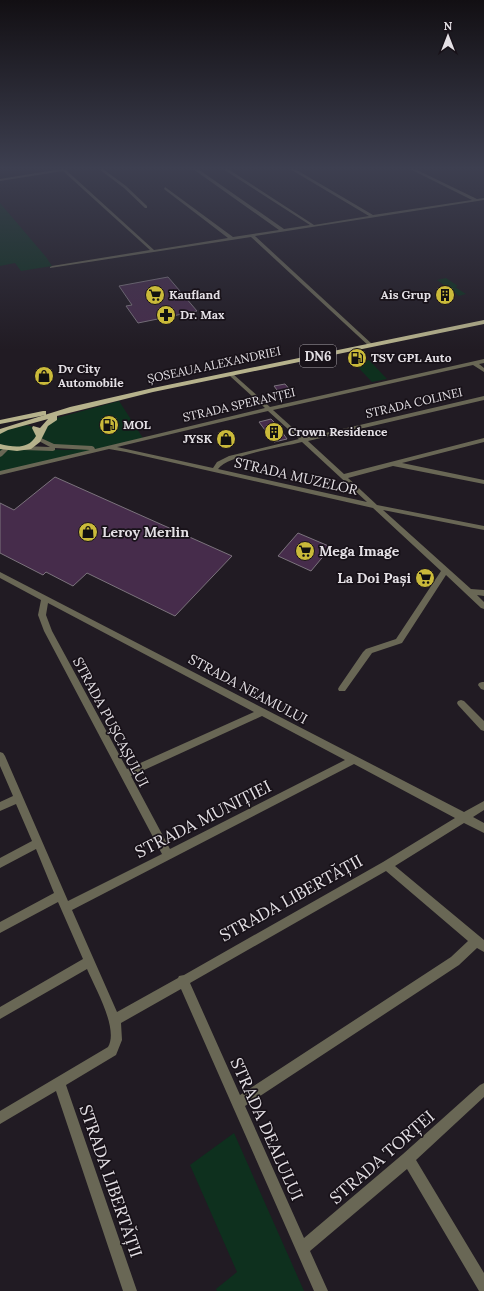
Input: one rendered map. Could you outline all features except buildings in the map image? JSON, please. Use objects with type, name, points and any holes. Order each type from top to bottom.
[{"type":"main road","name":"ȘOSEAUA ALEXANDRIEI","points":[[22,424],[73,409],[153,390],[484,322]]},
{"type":"main road","name":"ȘOSEAUA ALEXANDRIEI","points":[[39,436],[48,422],[66,414],[233,376],[484,325]]},
{"type":"main road","name":"DN6","points":[[0,422],[153,390]]},
{"type":"main road","name":"DN6","points":[[2,430],[22,424]]},
{"type":"main road","points":[[22,424],[34,427],[39,436]]},
{"type":"main road","name":"DN6","points":[[3,447],[23,448],[30,446],[39,436]]},
{"type":"street","points":[[131,229],[154,250]]},
{"type":"street","points":[[219,229],[231,238]]},
{"type":"street","points":[[52,267],[287,229]]},
{"type":"street","points":[[251,235],[370,345]]},
{"type":"street","name":"STRADA SPERANȚEI","points":[[0,473],[269,408],[484,361]]},
{"type":"street","points":[[474,363],[484,370]]},
{"type":"street","points":[[233,376],[269,408],[301,440],[484,606]]},
{"type":"street","name":"STRADA COLINEI","points":[[214,470],[224,460],[301,440],[484,398]]},
{"type":"street","points":[[39,436],[53,446],[102,448]]},
{"type":"street","points":[[342,477],[484,440]]},
{"type":"street","points":[[0,455],[3,447]]},
{"type":"street","points":[[23,448],[80,450],[102,448]]},
{"type":"street","name":"STRADA MUZELOR","points":[[102,448],[126,450],[374,506],[484,528]]},
{"type":"street","points":[[392,464],[484,482]]},
{"type":"street","points":[[342,689],[369,651],[399,641],[445,571]]},
{"type":"street","name":"STRADA NEAMULUI","points":[[0,575],[484,828]]},
{"type":"street","points":[[468,592],[484,593]]},
{"type":"street","name":"STRADA PUȘCAȘULUI","points":[[45,599],[42,615],[48,631],[168,855]]},
{"type":"street","points":[[461,703],[484,727]]},
{"type":"street","points":[[124,775],[262,712]]},
{"type":"street","points":[[0,756],[115,1020],[118,1033],[117,1044],[112,1051],[0,1118]]},
{"type":"street","name":"STRADA MUNIȚIEI","points":[[66,908],[354,760]]},
{"type":"street","points":[[0,807],[18,798]]},
{"type":"street","name":"STRADA LIBERTĂȚII","points":[[115,1020],[387,865],[484,805]]},
{"type":"street","points":[[0,863],[38,843]]},
{"type":"street","points":[[238,1104],[480,944],[387,865]]},
{"type":"street","points":[[0,928],[61,895]]},
{"type":"street","points":[[0,1013],[89,962]]},
{"type":"street","name":"STRADA DEALULUI","points":[[183,980],[321,1291]]},
{"type":"street","name":"STRADA LIBERTĂȚII","points":[[59,1083],[130,1291]]},
{"type":"street","name":"STRADA TORȚEI","points":[[302,1249],[408,1159],[484,1089]]},
{"type":"street","points":[[408,1159],[484,1286]]},
{"type":"green space","points":[[0,229],[22,229],[52,266],[21,271],[15,263],[0,266]]},
{"type":"green space","points":[[446,278],[458,286],[455,287],[466,294],[459,296],[437,280]]},
{"type":"green space","points":[[369,360],[387,379],[372,382],[354,363]]},
{"type":"green space","points":[[119,401],[143,438],[0,473],[0,432],[26,425],[35,428],[40,432],[53,419]],"holes":[[[39,439],[60,447],[98,448],[67,450],[24,448]]]},
{"type":"green space","points":[[234,1133],[304,1291],[217,1291],[216,1289],[237,1272],[190,1165]]},
{"type":"place","name":"Kaufland","points":[[155,295]]},
{"type":"place","name":"Ais Grup","points":[[445,295]]},
{"type":"place","name":"Dr. Max","points":[[166,315]]},
{"type":"place","name":"TSV GPL Auto","points":[[357,358]]},
{"type":"place","name":"Dv City Automobile","points":[[44,376]]},
{"type":"place","name":"MOL","points":[[109,425]]},
{"type":"place","name":"Crown Residence","points":[[274,432]]},
{"type":"place","name":"JYSK","points":[[226,439]]},
{"type":"place","name":"Leroy Merlin","points":[[88,532]]},
{"type":"place","name":"Mega Image","points":[[305,551]]},
{"type":"place","name":"La Doi Pași","points":[[425,578]]}]
